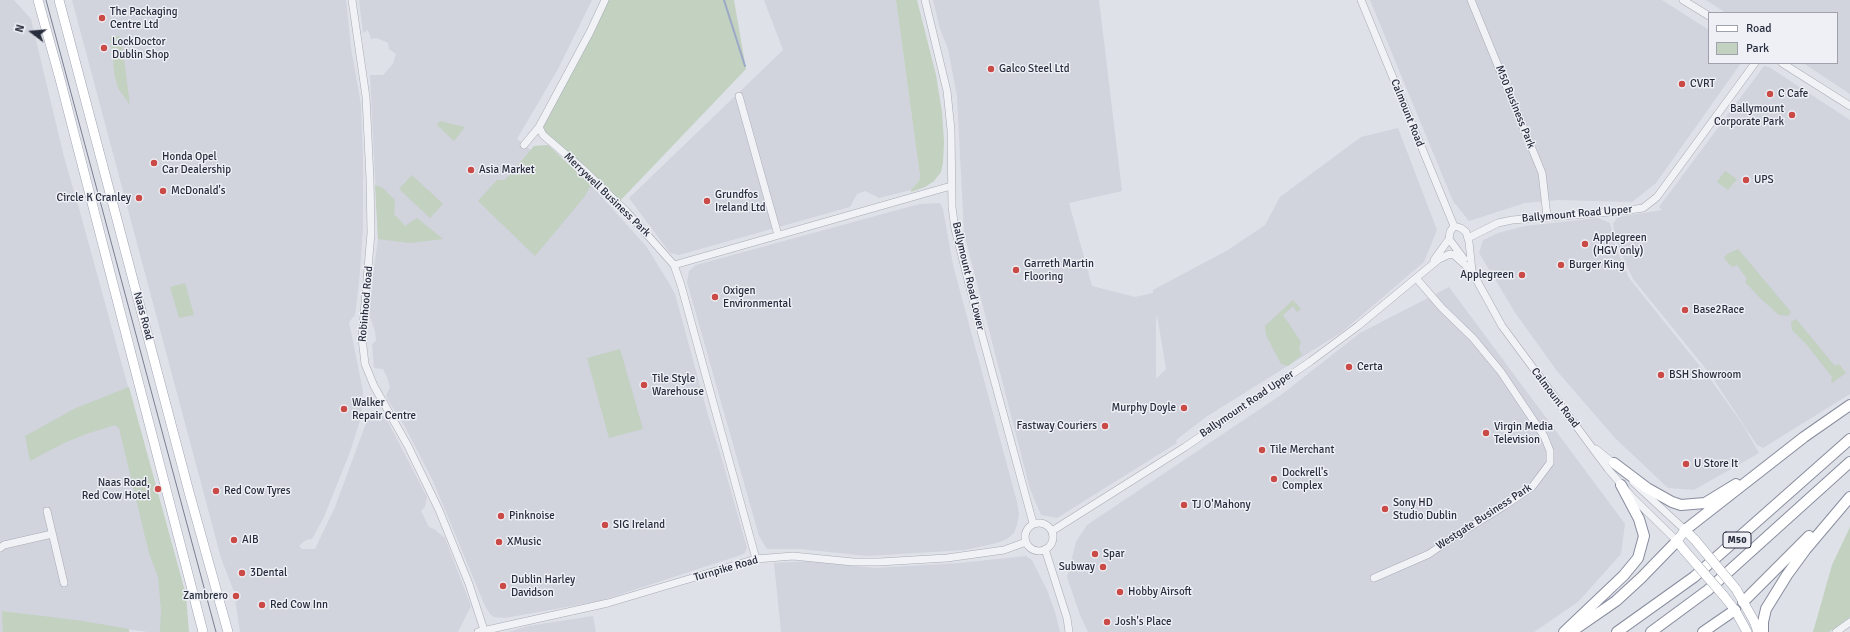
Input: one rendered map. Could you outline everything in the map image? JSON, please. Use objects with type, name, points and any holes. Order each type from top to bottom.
[{"type":"highway","points":[[1614,463],[1647,488],[1662,497],[1681,504],[1693,505],[1705,503],[1775,459],[1850,405]]},
{"type":"highway","name":"M50","points":[[1617,632],[1694,577],[1850,439]]},
{"type":"highway","points":[[1685,530],[1756,476],[1775,459]]},
{"type":"highway","name":"M50","points":[[1651,632],[1708,590],[1850,462]]},
{"type":"highway","points":[[1564,632],[1624,575],[1638,558],[1644,536],[1639,519],[1620,485]]},
{"type":"highway","points":[[1743,602],[1850,496]]},
{"type":"highway","points":[[1763,632],[1762,622],[1766,609],[1787,575],[1806,549],[1850,496]]},
{"type":"highway","points":[[1571,632],[1616,601],[1642,578],[1677,541]]},
{"type":"highway","points":[[1703,632],[1734,610]]},
{"type":"main road","name":"Naas Road","points":[[59,0],[189,492],[228,632]]},
{"type":"main road","name":"Naas Road","points":[[38,1],[60,80],[202,632]]},
{"type":"main road","points":[[1746,632],[1724,595],[1677,541],[1685,530],[1736,589],[1754,621],[1758,632]]},
{"type":"main road","points":[[1734,610],[1743,602]]},
{"type":"street","name":"Robinhood Road","points":[[352,0],[366,97],[370,179],[371,234],[362,338],[365,364],[374,386],[408,446],[439,510],[469,584],[481,631]]},
{"type":"street","points":[[524,145],[539,127],[590,32],[605,0]]},
{"type":"street","name":"Ballymount Road Lower","points":[[925,0],[947,91],[951,130],[952,186],[955,229],[961,257],[1033,523]]},
{"type":"street","name":"Calmount Road","points":[[1361,0],[1454,226]]},
{"type":"street","name":"M50 Business Park","points":[[1471,0],[1542,173],[1547,216]]},
{"type":"street","points":[[1683,0],[1708,15]]},
{"type":"street","name":"Ballymount Road Upper","points":[[1468,238],[1498,223],[1547,216],[1634,210],[1643,208],[1657,197],[1754,64]]},
{"type":"street","points":[[1784,64],[1850,106]]},
{"type":"street","points":[[739,96],[778,235]]},
{"type":"street","name":"Merrywell Business Park","points":[[539,127],[543,135],[584,170],[626,211],[674,265],[682,285],[756,559]]},
{"type":"street","points":[[674,265],[952,186]]},
{"type":"street","points":[[1454,226],[1463,229],[1468,238]]},
{"type":"street","name":"Ballymount Road Upper","points":[[1052,531],[1185,447],[1358,326],[1432,263],[1449,239],[1449,234],[1454,226]]},
{"type":"street","name":"Calmount Road","points":[[1468,238],[1472,271]]},
{"type":"street","name":"Calmount Road","points":[[1449,239],[1472,271],[1502,326],[1620,485],[1677,541]]},
{"type":"street","name":"Ballymount Road Upper","points":[[1432,263],[1450,254],[1460,260],[1472,271]]},
{"type":"street","name":"Westgate Business Park","points":[[1374,578],[1430,554],[1452,538],[1504,506],[1532,487],[1550,463],[1550,451],[1544,436],[1501,372],[1473,338],[1434,299],[1416,278]]},
{"type":"street","name":"Calmount Road","points":[[1590,444],[1614,463],[1685,530]]},
{"type":"street","points":[[47,511],[64,583]]},
{"type":"street","points":[[1033,523],[1045,524],[1052,531],[1052,541],[1045,549],[1036,551],[1028,546],[1026,542],[1025,533],[1029,526],[1033,523]]},
{"type":"street","points":[[0,548],[4,545],[52,534]]},
{"type":"street","name":"Turnpike Road","points":[[481,631],[608,603],[756,559],[793,556],[853,562],[879,562],[946,558],[1004,550],[1026,542]]},
{"type":"street","points":[[1045,549],[1067,618],[1069,632]]},
{"type":"street","points":[[1836,632],[1850,622]]},
{"type":"shaded area","points":[[0,0],[14,0],[31,19],[64,157],[166,525],[186,632],[148,632],[3,611],[3,632],[0,632]]},
{"type":"shaded area","points":[[72,0],[346,0],[351,48],[361,105],[363,228],[355,315],[349,322],[363,391],[361,417],[350,452],[324,517],[312,539],[306,540],[299,546],[302,549],[315,549],[335,507],[368,418],[375,415],[383,416],[388,422],[427,497],[425,507],[421,511],[429,527],[445,538],[471,606],[458,632],[240,632],[234,592],[221,558]]},
{"type":"shaded area","points":[[359,0],[592,0],[558,69],[517,139],[531,150],[534,146],[547,146],[591,185],[646,246],[669,283],[675,294],[708,415],[747,548],[744,554],[600,601],[505,618],[494,617],[490,614],[485,606],[433,481],[405,427],[388,400],[386,395],[390,387],[387,377],[383,369],[374,368],[372,344],[376,341],[375,331],[368,311],[378,239],[370,75],[383,75],[393,64],[396,54],[389,49],[388,43],[377,38],[371,39],[368,30],[363,33]]},
{"type":"shaded area","points":[[764,0],[896,0],[920,176],[919,181],[911,190],[879,198],[865,191],[857,194],[850,207],[679,255],[670,253],[629,198],[783,50]]},
{"type":"shaded area","points":[[933,0],[1099,0],[1122,191],[1069,203],[1092,286],[1135,297],[1153,293],[1153,290],[1228,250],[1265,225],[1280,197],[1361,137],[1398,128],[1437,230],[1424,262],[1342,332],[1206,417],[1176,440],[1177,443],[1057,518],[1041,515],[1030,489],[964,233],[957,96],[948,49],[940,29]],"holes":[[[1157,315],[1166,369],[1156,379]]]},
{"type":"shaded area","points":[[1370,0],[1662,0],[1708,29],[1708,64],[1740,64],[1656,183],[1632,202],[1558,200],[1525,203],[1469,221],[1453,201]]},
{"type":"shaded area","points":[[1706,0],[1850,0],[1850,94],[1805,64],[1838,64],[1838,12],[1724,12]]},
{"type":"shaded area","points":[[1764,66],[1769,67],[1850,120],[1850,394],[1763,448],[1757,445],[1710,374],[1633,279],[1616,242],[1613,224],[1618,217],[1662,210],[1659,207]]},
{"type":"shaded area","points":[[940,203],[943,209],[953,265],[1017,502],[1019,514],[1014,533],[1007,539],[997,543],[965,550],[868,556],[800,549],[767,549],[759,536],[687,282],[689,271],[696,265],[912,206]]},
{"type":"shaded area","points":[[1598,218],[1610,223],[1615,246],[1629,278],[1711,380],[1743,425],[1759,453],[1694,490],[1668,488],[1615,438],[1557,371],[1516,314],[1479,253],[1483,240],[1498,233],[1525,226]]},
{"type":"shaded area","points":[[1449,287],[1625,524],[1621,554],[1578,602],[1534,632],[1088,632],[1080,615],[1067,577],[1076,542],[1087,525],[1281,395],[1360,333]]},
{"type":"shaded area","points":[[1026,556],[1032,560],[1047,590],[1060,632],[781,632],[774,563],[811,561],[875,568],[960,563]]},
{"type":"shaded area","points":[[593,616],[596,632],[508,632],[528,626]]},
{"type":"green space","points":[[605,0],[734,0],[746,69],[618,203],[543,135],[540,123]]},
{"type":"green space","points":[[896,0],[917,0],[936,75],[942,112],[944,142],[941,172],[934,181],[925,187],[911,192],[919,181],[920,176]]},
{"type":"green space","points":[[110,37],[121,37],[130,105],[118,88],[115,77]]},
{"type":"green space","points":[[440,121],[465,127],[454,141],[437,125]]},
{"type":"green space","points":[[548,145],[591,185],[585,196],[535,256],[478,201],[497,180],[505,180],[534,146]]},
{"type":"green space","points":[[1725,171],[1737,179],[1728,190],[1717,182]]},
{"type":"green space","points":[[412,175],[443,204],[430,218],[399,189]]},
{"type":"green space","points":[[375,185],[383,188],[395,200],[394,214],[405,226],[417,218],[443,239],[410,243],[378,239]]},
{"type":"green space","points":[[1738,249],[1791,312],[1788,316],[1779,315],[1760,298],[1745,282],[1747,279],[1737,265],[1732,267],[1724,258],[1727,254]]},
{"type":"green space","points":[[185,283],[194,315],[179,318],[170,287]]},
{"type":"green space","points":[[1293,300],[1301,309],[1297,312],[1293,306],[1283,315],[1301,342],[1299,349],[1302,355],[1288,366],[1281,364],[1266,335],[1265,326]]},
{"type":"green space","points":[[1796,319],[1835,366],[1839,364],[1846,373],[1832,383],[1832,377],[1807,345],[1792,330],[1791,322]]},
{"type":"green space","points":[[620,349],[643,429],[609,438],[587,358]]},
{"type":"green space","points":[[129,387],[186,595],[189,632],[160,632],[161,610],[158,577],[149,553],[119,428],[115,425],[86,434],[62,444],[30,461],[25,436],[76,408]]},
{"type":"green space","points":[[1850,527],[1850,617],[1829,632],[1813,632],[1832,565]]},
{"type":"green space","points":[[2,611],[83,621],[129,629],[129,632],[3,632]]},
{"type":"waterway","points":[[724,0],[745,66]]},
{"type":"tram line","points":[[46,0],[216,632]]},
{"type":"place","name":"The Packaging Centre Ltd","points":[[102,18]]},
{"type":"place","name":"LockDoctor Dublin Shop","points":[[104,48]]},
{"type":"place","name":"Galco Steel Ltd","points":[[991,69]]},
{"type":"place","name":"CVRT","points":[[1682,84]]},
{"type":"place","name":"C Cafe","points":[[1770,94]]},
{"type":"place","name":"Ballymount Corporate Park","points":[[1792,115]]},
{"type":"place","name":"Honda Opel Car Dealership","points":[[154,163]]},
{"type":"place","name":"Asia Market","points":[[471,170]]},
{"type":"place","name":"UPS","points":[[1746,180]]},
{"type":"place","name":"McDonald's","points":[[163,191]]},
{"type":"place","name":"Circle K Cranley","points":[[139,198]]},
{"type":"place","name":"Grundfos Ireland Ltd","points":[[707,201]]},
{"type":"place","name":"Applegreen (HGV only)","points":[[1585,244]]},
{"type":"place","name":"Burger King","points":[[1561,265]]},
{"type":"place","name":"Garreth Martin Flooring","points":[[1016,270]]},
{"type":"place","name":"Applegreen","points":[[1522,275]]},
{"type":"place","name":"Oxigen Environmental","points":[[715,297]]},
{"type":"place","name":"Base2Race","points":[[1685,310]]},
{"type":"place","name":"Certa","points":[[1349,367]]},
{"type":"place","name":"BSH Showroom","points":[[1661,375]]},
{"type":"place","name":"Tile Style Warehouse","points":[[644,385]]},
{"type":"place","name":"Murphy Doyle","points":[[1184,408]]},
{"type":"place","name":"Walker Repair Centre","points":[[344,409]]},
{"type":"place","name":"Fastway Couriers","points":[[1105,426]]},
{"type":"place","name":"Virgin Media Television","points":[[1486,433]]},
{"type":"place","name":"Tile Merchant","points":[[1262,450]]},
{"type":"place","name":"U Store It","points":[[1686,464]]},
{"type":"place","name":"Dockrell's Complex","points":[[1274,479]]},
{"type":"place","name":"Naas Road, Red Cow Hotel","points":[[158,489]]},
{"type":"place","name":"Red Cow Tyres","points":[[216,491]]},
{"type":"place","name":"TJ O'Mahony","points":[[1184,505]]},
{"type":"place","name":"Sony HD Studio Dublin","points":[[1385,509]]},
{"type":"place","name":"Pinknoise","points":[[501,516]]},
{"type":"place","name":"SIG Ireland","points":[[605,525]]},
{"type":"place","name":"AIB","points":[[234,540]]},
{"type":"place","name":"XMusic","points":[[499,542]]},
{"type":"place","name":"Spar","points":[[1095,554]]},
{"type":"place","name":"Subway","points":[[1103,567]]},
{"type":"place","name":"3Dental","points":[[242,573]]},
{"type":"place","name":"Dublin Harley Davidson","points":[[503,586]]},
{"type":"place","name":"Hobby Airsoft","points":[[1120,592]]},
{"type":"place","name":"Zambrero","points":[[236,596]]},
{"type":"place","name":"Red Cow Inn","points":[[262,605]]},
{"type":"place","name":"Josh's Place","points":[[1107,622]]}]
